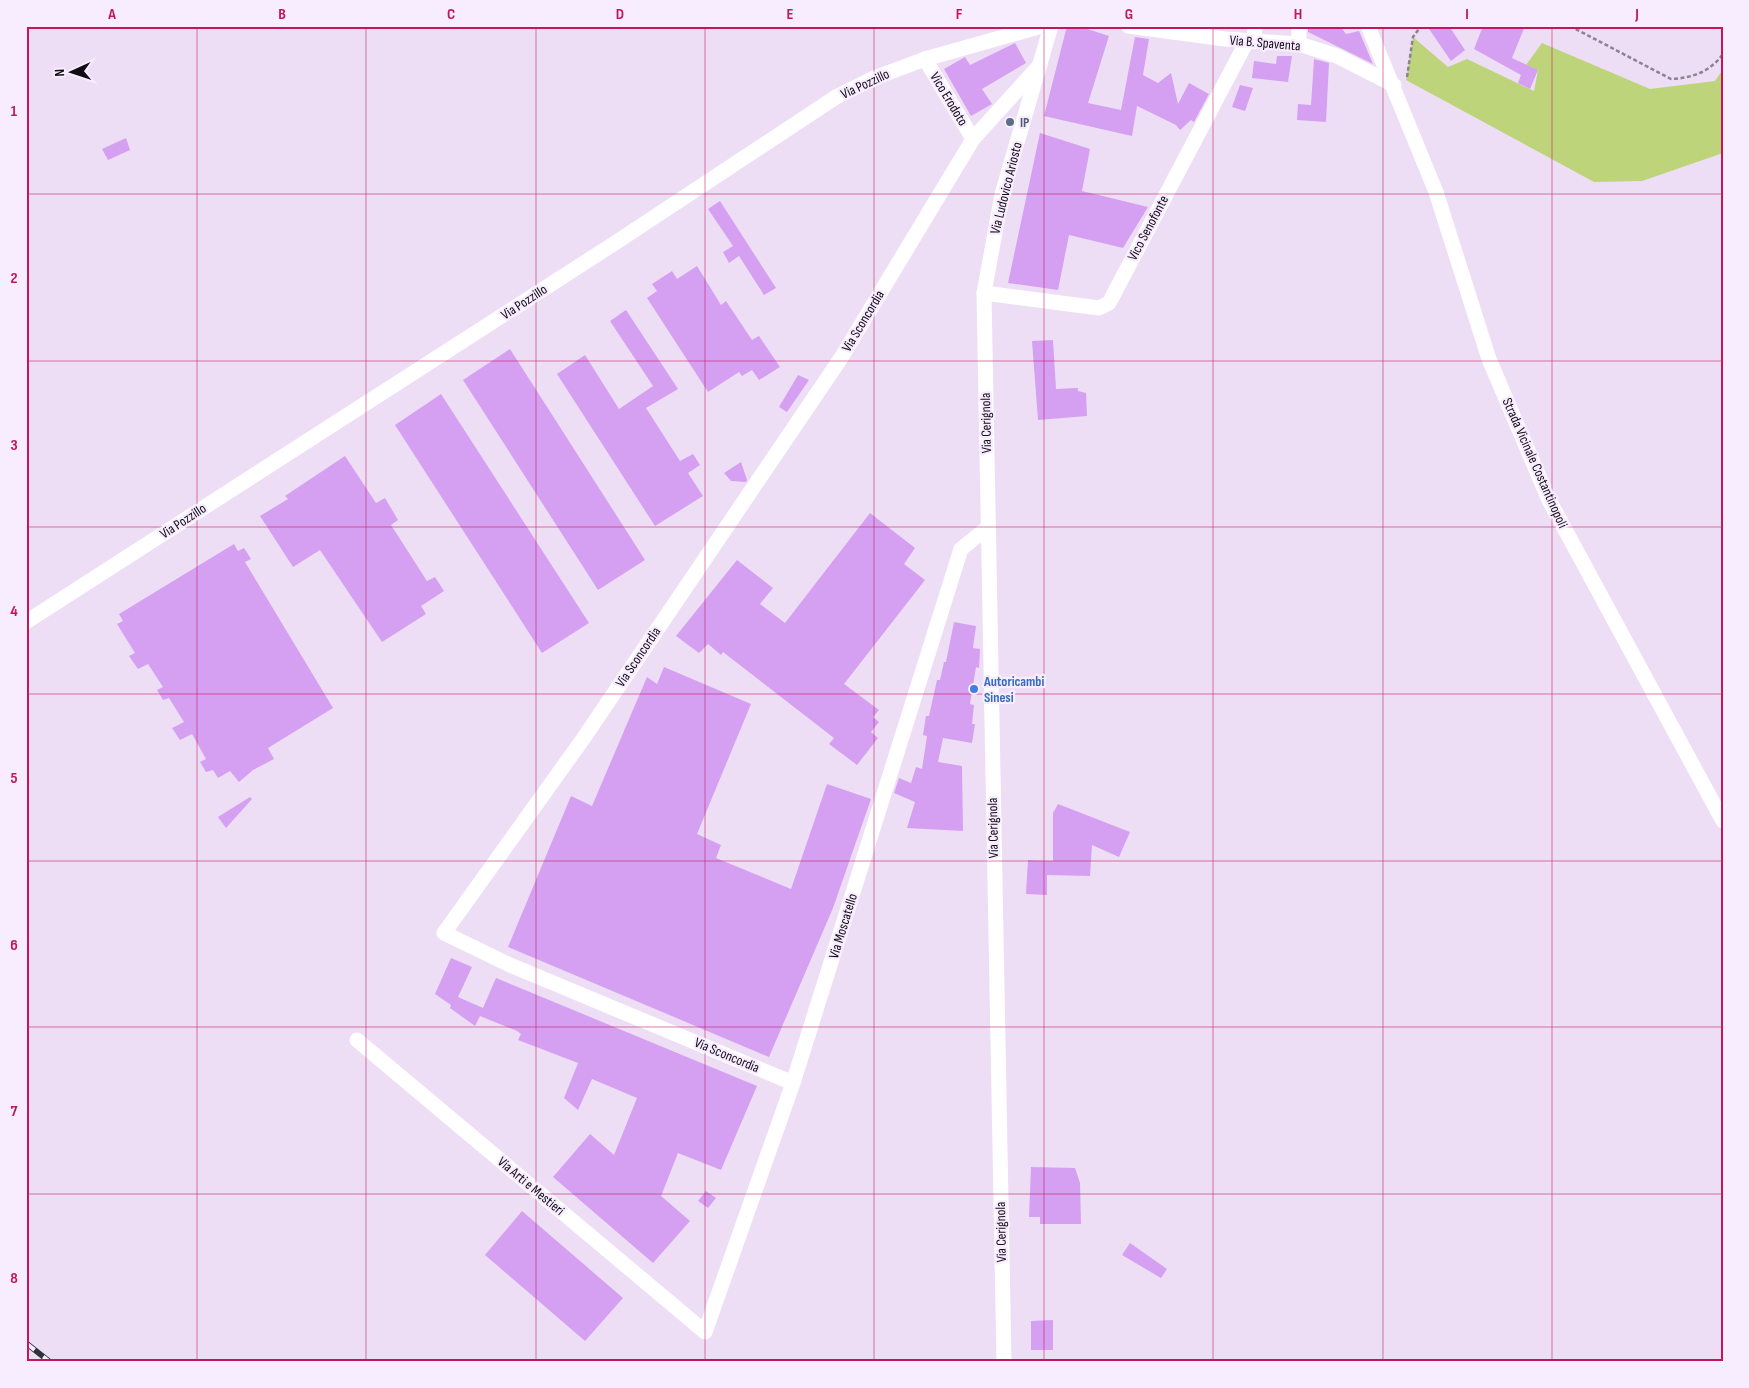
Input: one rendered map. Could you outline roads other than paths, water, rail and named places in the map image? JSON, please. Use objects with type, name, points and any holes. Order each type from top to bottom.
[{"type":"street","name":"Via Pozzillo","points":[[26,622],[615,243],[836,97],[874,78],[925,59],[1042,26]]},
{"type":"street","name":"Via Ludovico Ariosto","points":[[984,293],[1002,194],[1051,26]]},
{"type":"street","name":"Via B. Spaventa","points":[[1128,26],[1226,33],[1251,42],[1299,44],[1337,56],[1394,85]]},
{"type":"street","points":[[1251,42],[1255,26]]},
{"type":"street","points":[[1299,26],[1299,44]]},
{"type":"street","name":"Strada Vicinale Costantinopoli","points":[[1368,26],[1394,85],[1436,192],[1489,359],[1549,500],[1723,821]]},
{"type":"street","name":"Vico Senofonte","points":[[984,293],[1099,308],[1109,303],[1251,42]]},
{"type":"street","name":"Vico Erodoto","points":[[925,59],[973,140]]},
{"type":"street","name":"Via Sconcordia","points":[[793,1083],[510,965],[444,933],[583,739],[841,358],[973,140],[1040,65]]},
{"type":"street","name":"Via Cerignola","points":[[984,293],[1004,1362]]},
{"type":"street","name":"Via Moscatello","points":[[705,1332],[793,1083],[961,549],[987,528]]},
{"type":"street","name":"Via Arti e Mestieri","points":[[357,1040],[705,1332]]},
{"type":"railway","points":[[26,1343],[50,1362]]},
{"type":"place","name":"IP","points":[[1010,122]]},
{"type":"place","name":"Autoricambi Sinesi","points":[[974,689]]}]
